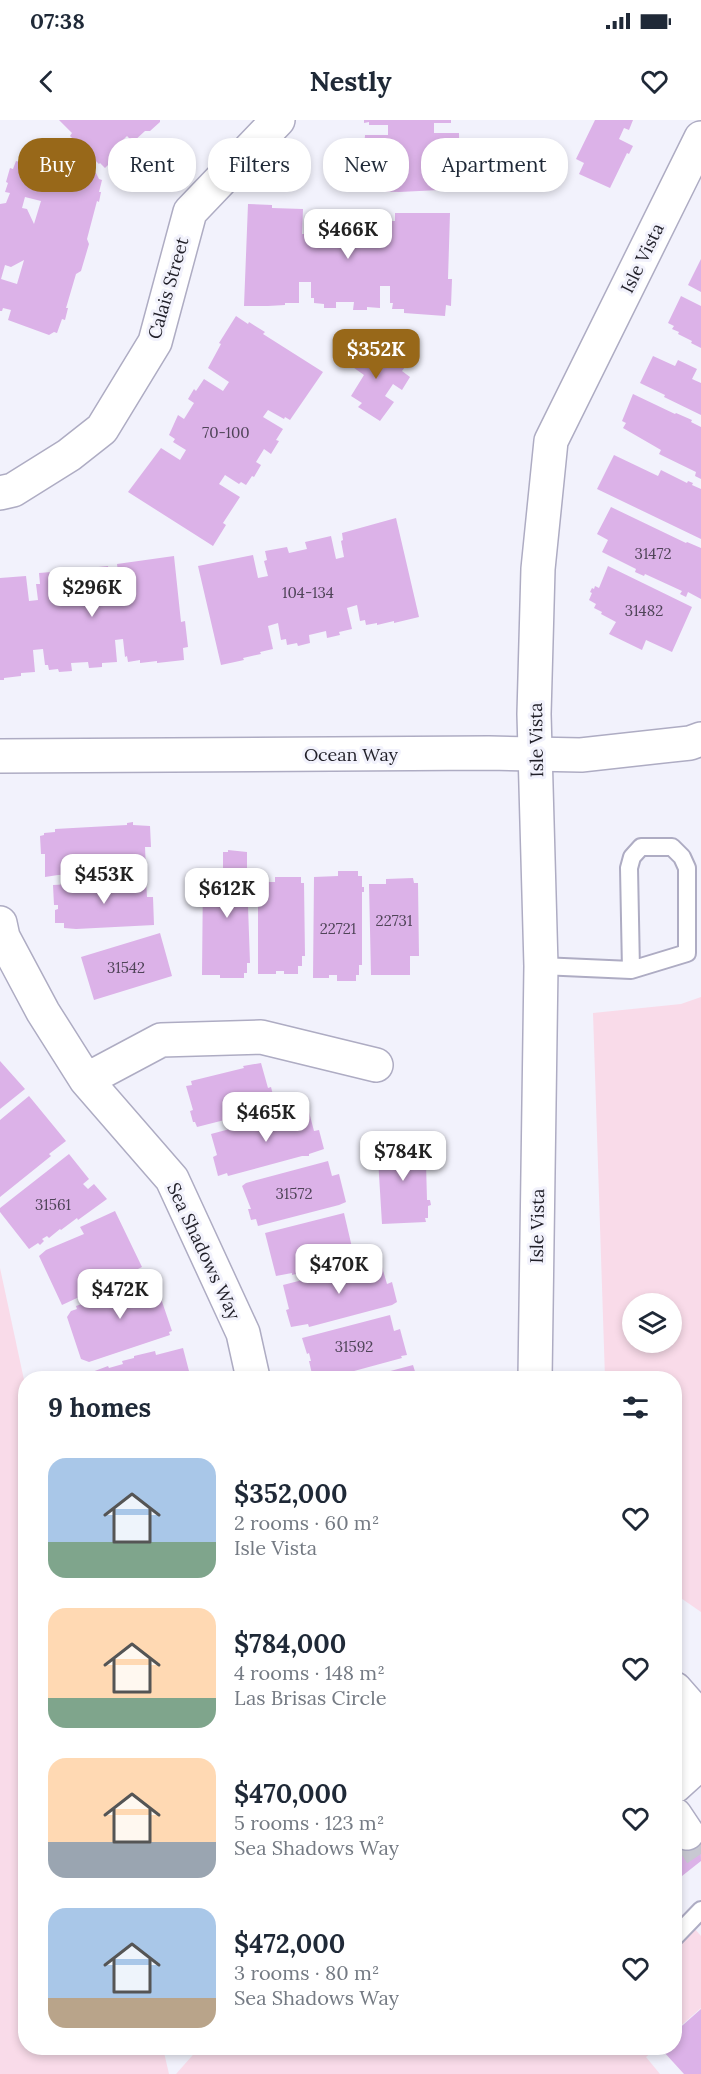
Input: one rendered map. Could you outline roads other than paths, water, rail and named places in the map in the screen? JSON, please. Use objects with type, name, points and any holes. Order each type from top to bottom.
[{"type":"street","name":"Calais Street","points":[[0,493],[13,490],[69,455],[102,429],[154,342],[190,212],[278,120]]},
{"type":"street","name":"Isle Vista","points":[[535,1371],[541,966],[534,714],[538,569],[551,441],[701,138]]},
{"type":"street","name":"Ocean Way","points":[[0,756],[581,755],[690,743],[701,739]]},
{"type":"street","name":"Sea Shadows Way","points":[[0,923],[3,937],[43,1012],[86,1080],[172,1179],[243,1333],[251,1371]]},
{"type":"street","points":[[86,1080],[161,1040],[261,1037],[376,1065]]},
{"type":"street","points":[[682,1697],[698,1715],[695,1768],[682,1780]]},
{"type":"lane","points":[[541,966],[631,970],[687,953],[687,868],[682,857],[672,847],[641,847],[632,857],[630,868],[631,970]]},
{"type":"lane","points":[[682,1929],[701,1910]]},
{"type":"tunnel","points":[[687,1833],[701,1854]]}]
